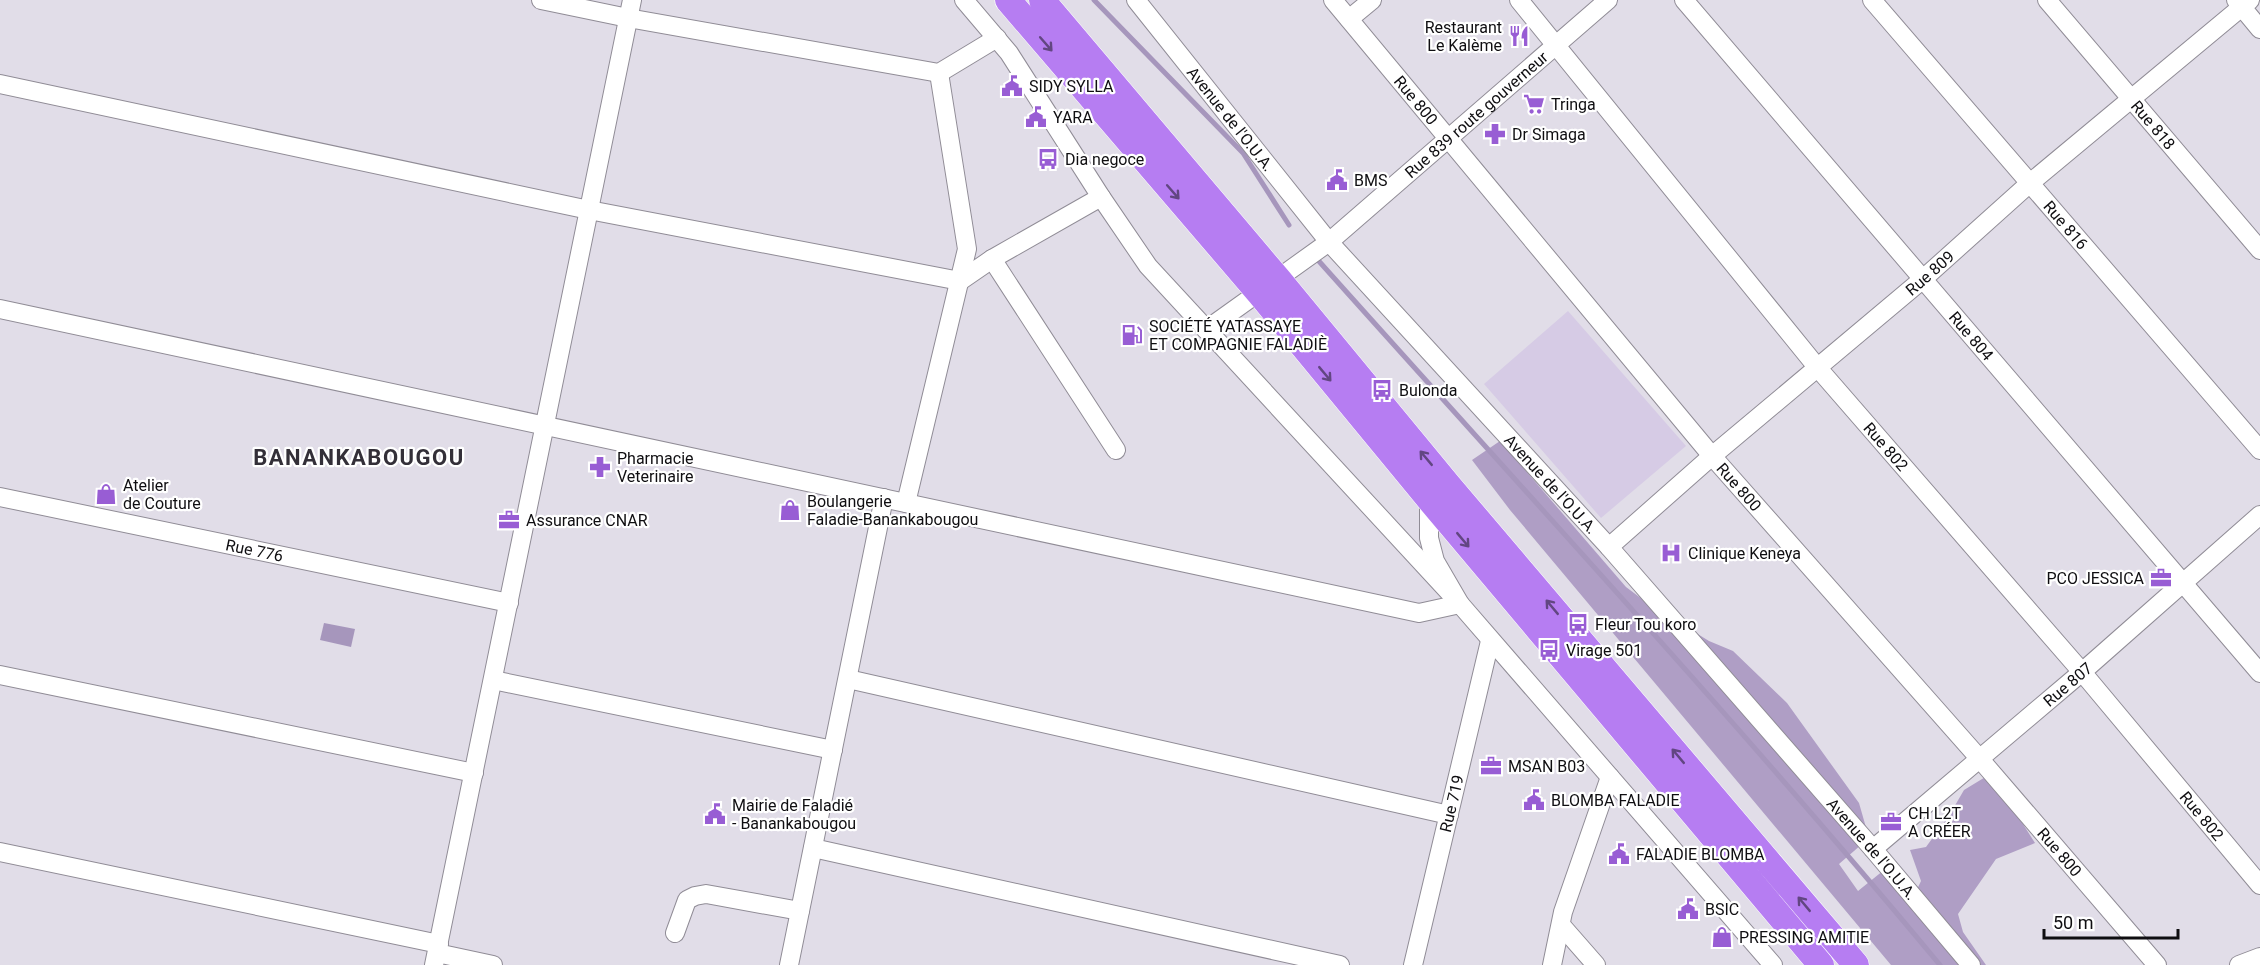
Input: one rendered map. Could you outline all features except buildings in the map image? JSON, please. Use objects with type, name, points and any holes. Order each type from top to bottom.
[{"type":"highway","points":[[1008,0],[1449,486],[1856,965]]},
{"type":"highway","points":[[1042,0],[1269,287],[1429,499],[1821,965]]},
{"type":"street","points":[[541,0],[628,18],[939,73],[997,38]]},
{"type":"street","points":[[437,954],[632,0]]},
{"type":"street","points":[[964,0],[997,38],[1031,85],[1101,197],[1148,266],[1460,604],[1773,965]]},
{"type":"street","name":"Avenue de l'O.U.A.","points":[[1136,0],[1329,242],[1609,547],[1873,849],[1971,965]]},
{"type":"street","name":"Rue 800","points":[[1333,0],[1712,456],[1979,758],[2157,965]]},
{"type":"street","points":[[1349,19],[1372,0]]},
{"type":"street","name":"Rue 802","points":[[1519,0],[1817,367],[2082,672],[2260,885]]},
{"type":"street","name":"Rue 839 route gouverneur","points":[[1206,330],[1329,242],[1608,0]]},
{"type":"street","name":"Rue 804","points":[[1684,0],[2260,673]]},
{"type":"street","name":"Rue 816","points":[[1872,0],[2260,450]]},
{"type":"street","name":"Rue 818","points":[[2047,0],[2260,250]]},
{"type":"street","points":[[2242,2],[2260,29]]},
{"type":"street","name":"Rue 809","points":[[1609,547],[2242,2]]},
{"type":"street","points":[[906,503],[967,249],[939,73]]},
{"type":"street","points":[[0,84],[589,210],[960,281],[1101,197]]},
{"type":"street","points":[[992,260],[1116,450]]},
{"type":"street","points":[[0,309],[1419,613],[1460,604]]},
{"type":"street","name":"Rue 776","points":[[0,497],[508,603]]},
{"type":"street","points":[[789,965],[884,498]]},
{"type":"street","points":[[1429,499],[1429,538],[1435,561],[1460,604]]},
{"type":"street","name":"Rue 807","points":[[1873,849],[2082,672],[2260,514]]},
{"type":"street","name":"Rue 719","points":[[1413,965],[1490,641]]},
{"type":"street","points":[[0,675],[474,773]]},
{"type":"street","points":[[848,679],[1449,815]]},
{"type":"street","points":[[493,680],[833,750]]},
{"type":"street","points":[[1552,965],[1561,925],[1610,777]]},
{"type":"street","points":[[813,848],[1340,965]]},
{"type":"street","points":[[0,852],[493,965]]},
{"type":"street","points":[[675,933],[687,900],[706,894],[800,911]]},
{"type":"street","points":[[1561,925],[1596,965]]},
{"type":"street","points":[[2239,965],[2260,957]]},
{"type":"shaded area","points":[[1568,311],[1686,446],[1601,518],[1484,384]]},
{"type":"shaded area","points":[[1500,441],[1626,587],[1709,641],[1733,651],[1787,703],[1859,803],[1869,838],[1839,864],[1858,891],[1884,870],[1912,900],[1921,881],[1910,850],[1926,847],[1964,790],[1987,776],[1999,786],[2035,843],[1996,859],[1958,914],[1963,932],[1986,965],[1891,965],[1510,510],[1472,460]]},
{"type":"shaded area","points":[[324,623],[355,629],[351,647],[320,640]]},
{"type":"waterway","points":[[1094,0],[1243,153],[1289,225]]},
{"type":"waterway","points":[[1317,259],[1710,697],[1940,965]]},
{"type":"place","name":"Restaurant Le Kalème","points":[[1519,36]]},
{"type":"place","name":"SIDY SYLLA","points":[[1012,86]]},
{"type":"place","name":"Tringa","points":[[1534,104]]},
{"type":"place","name":"YARA","points":[[1036,117]]},
{"type":"place","name":"Dr Simaga","points":[[1495,134]]},
{"type":"place","name":"Dia negoce","points":[[1048,159]]},
{"type":"place","name":"BMS","points":[[1337,180]]},
{"type":"place","name":"SOCIÉTÉ YATASSAYE ET COMPAGNIE FALADIÈ","points":[[1132,335]]},
{"type":"place","name":"Bulonda","points":[[1382,390]]},
{"type":"place","name":"Pharmacie Veterinaire","points":[[600,467]]},
{"type":"place","name":"Atelier de Couture","points":[[106,494]]},
{"type":"place","name":"Boulangerie Faladie-Banankabougou","points":[[790,510]]},
{"type":"place","name":"Assurance CNAR","points":[[509,520]]},
{"type":"place","name":"Clinique Keneya","points":[[1671,553]]},
{"type":"place","name":"PCO JESSICA","points":[[2161,578]]},
{"type":"place","name":"Fleur Tou koro","points":[[1578,624]]},
{"type":"place","name":"Virage 501","points":[[1549,650]]},
{"type":"place","name":"MSAN B03","points":[[1491,766]]},
{"type":"place","name":"BLOMBA FALADIE","points":[[1534,800]]},
{"type":"place","name":"Mairie de Faladié - Banankabougou","points":[[715,814]]},
{"type":"place","name":"CH L2T A CRÉER","points":[[1891,822]]},
{"type":"place","name":"FALADIE BLOMBA","points":[[1619,854]]},
{"type":"place","name":"BSIC","points":[[1688,909]]},
{"type":"place","name":"PRESSING AMITIE","points":[[1722,937]]},
{"type":"district","name":"BANANKABOUGOU","points":[[359,457]]}]
